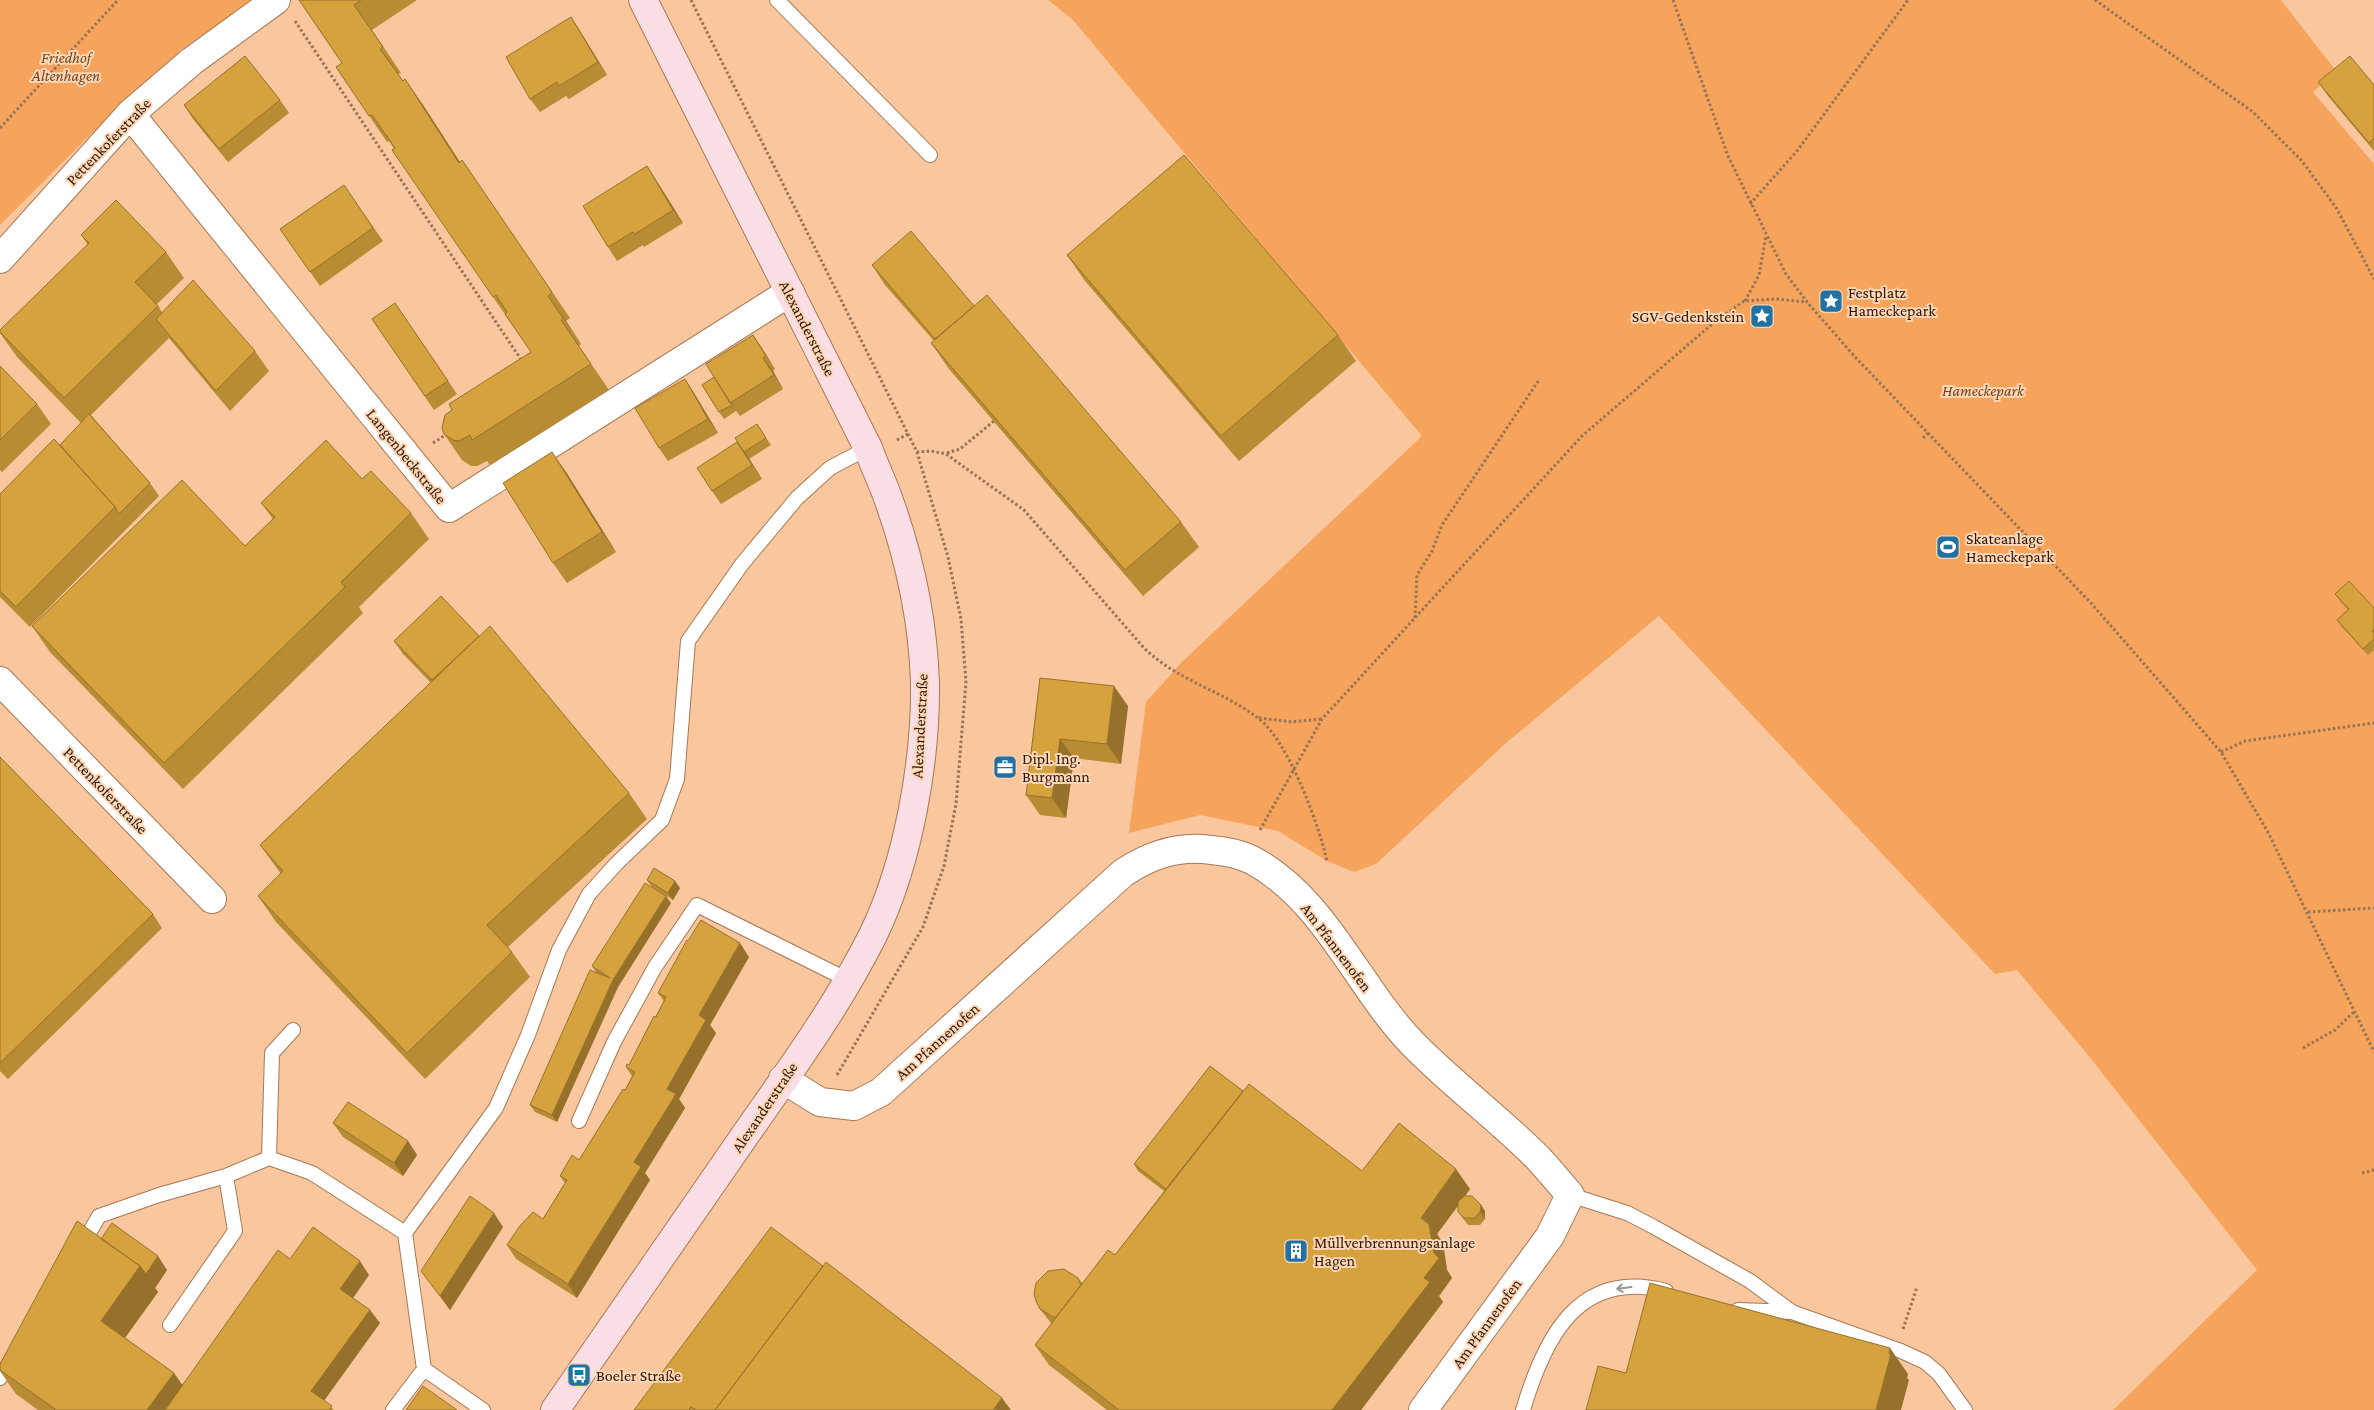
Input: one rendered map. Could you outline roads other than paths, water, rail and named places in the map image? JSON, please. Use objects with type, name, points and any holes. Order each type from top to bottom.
[{"type":"main road","name":"Alexanderstraße","points":[[555,1410],[783,1079],[848,980],[874,933],[893,882],[912,816],[921,750],[924,682],[918,615],[902,538],[888,496],[868,448],[642,0]]},
{"type":"street","name":"Pettenkoferstraße","points":[[0,259],[130,114],[192,61],[284,8]]},
{"type":"street","name":"Langenbeckstraße","points":[[130,114],[449,508],[790,292]]},
{"type":"street","name":"Pettenkoferstraße","points":[[0,681],[212,899]]},
{"type":"street","name":"Am Pfannenofen","points":[[783,1079],[820,1102],[854,1106],[881,1092],[1123,873],[1140,862],[1158,854],[1196,848],[1225,851],[1251,859],[1286,885],[1319,919],[1382,1008],[1412,1043],[1538,1159],[1570,1195],[1550,1236],[1423,1410]]},
{"type":"lane","points":[[777,0],[930,155]]},
{"type":"lane","points":[[393,1410],[424,1368],[405,1233],[496,1108],[528,1035],[559,950],[589,894],[616,864],[662,820],[677,778],[688,641],[742,564],[797,498],[830,468],[868,448]]},
{"type":"lane","points":[[579,1121],[614,1042],[655,968],[697,905],[848,980]]},
{"type":"lane","points":[[268,1158],[272,1053],[293,1030]]},
{"type":"lane","points":[[76,1256],[99,1216],[159,1195],[226,1176],[268,1158],[312,1173],[405,1233]]},
{"type":"lane","points":[[170,1325],[235,1231],[226,1176]]},
{"type":"lane","points":[[1570,1195],[1627,1213],[1654,1227],[1750,1281],[1792,1312],[1901,1351],[1925,1362],[1939,1374],[1965,1410]]},
{"type":"lane","points":[[1523,1410],[1545,1349],[1578,1305],[1599,1293],[1622,1287],[1647,1286],[1675,1294]]},
{"type":"lane","points":[[1723,1306],[1742,1311],[1792,1312]]},
{"type":"lane","points":[[0,1378],[19,1350]]},
{"type":"lane","points":[[424,1368],[483,1410]]},
{"type":"place","name":"Festplatz Hameckepark","points":[[1831,301]]},
{"type":"place","name":"SGV-Gedenkstein","points":[[1762,316]]},
{"type":"place","name":"Skateanlage Hameckepark","points":[[1948,547]]},
{"type":"place","name":"Dipl. Ing. Burgmann","points":[[1005,767]]},
{"type":"place","name":"Müllverbrennungsanlage Hagen","points":[[1296,1251]]},
{"type":"place","name":"Boeler Straße","points":[[579,1375]]},
{"type":"park label","name":"Friedhof Altenhagen","points":[[66,66]]},
{"type":"park label","name":"Hameckepark","points":[[1983,390]]}]
